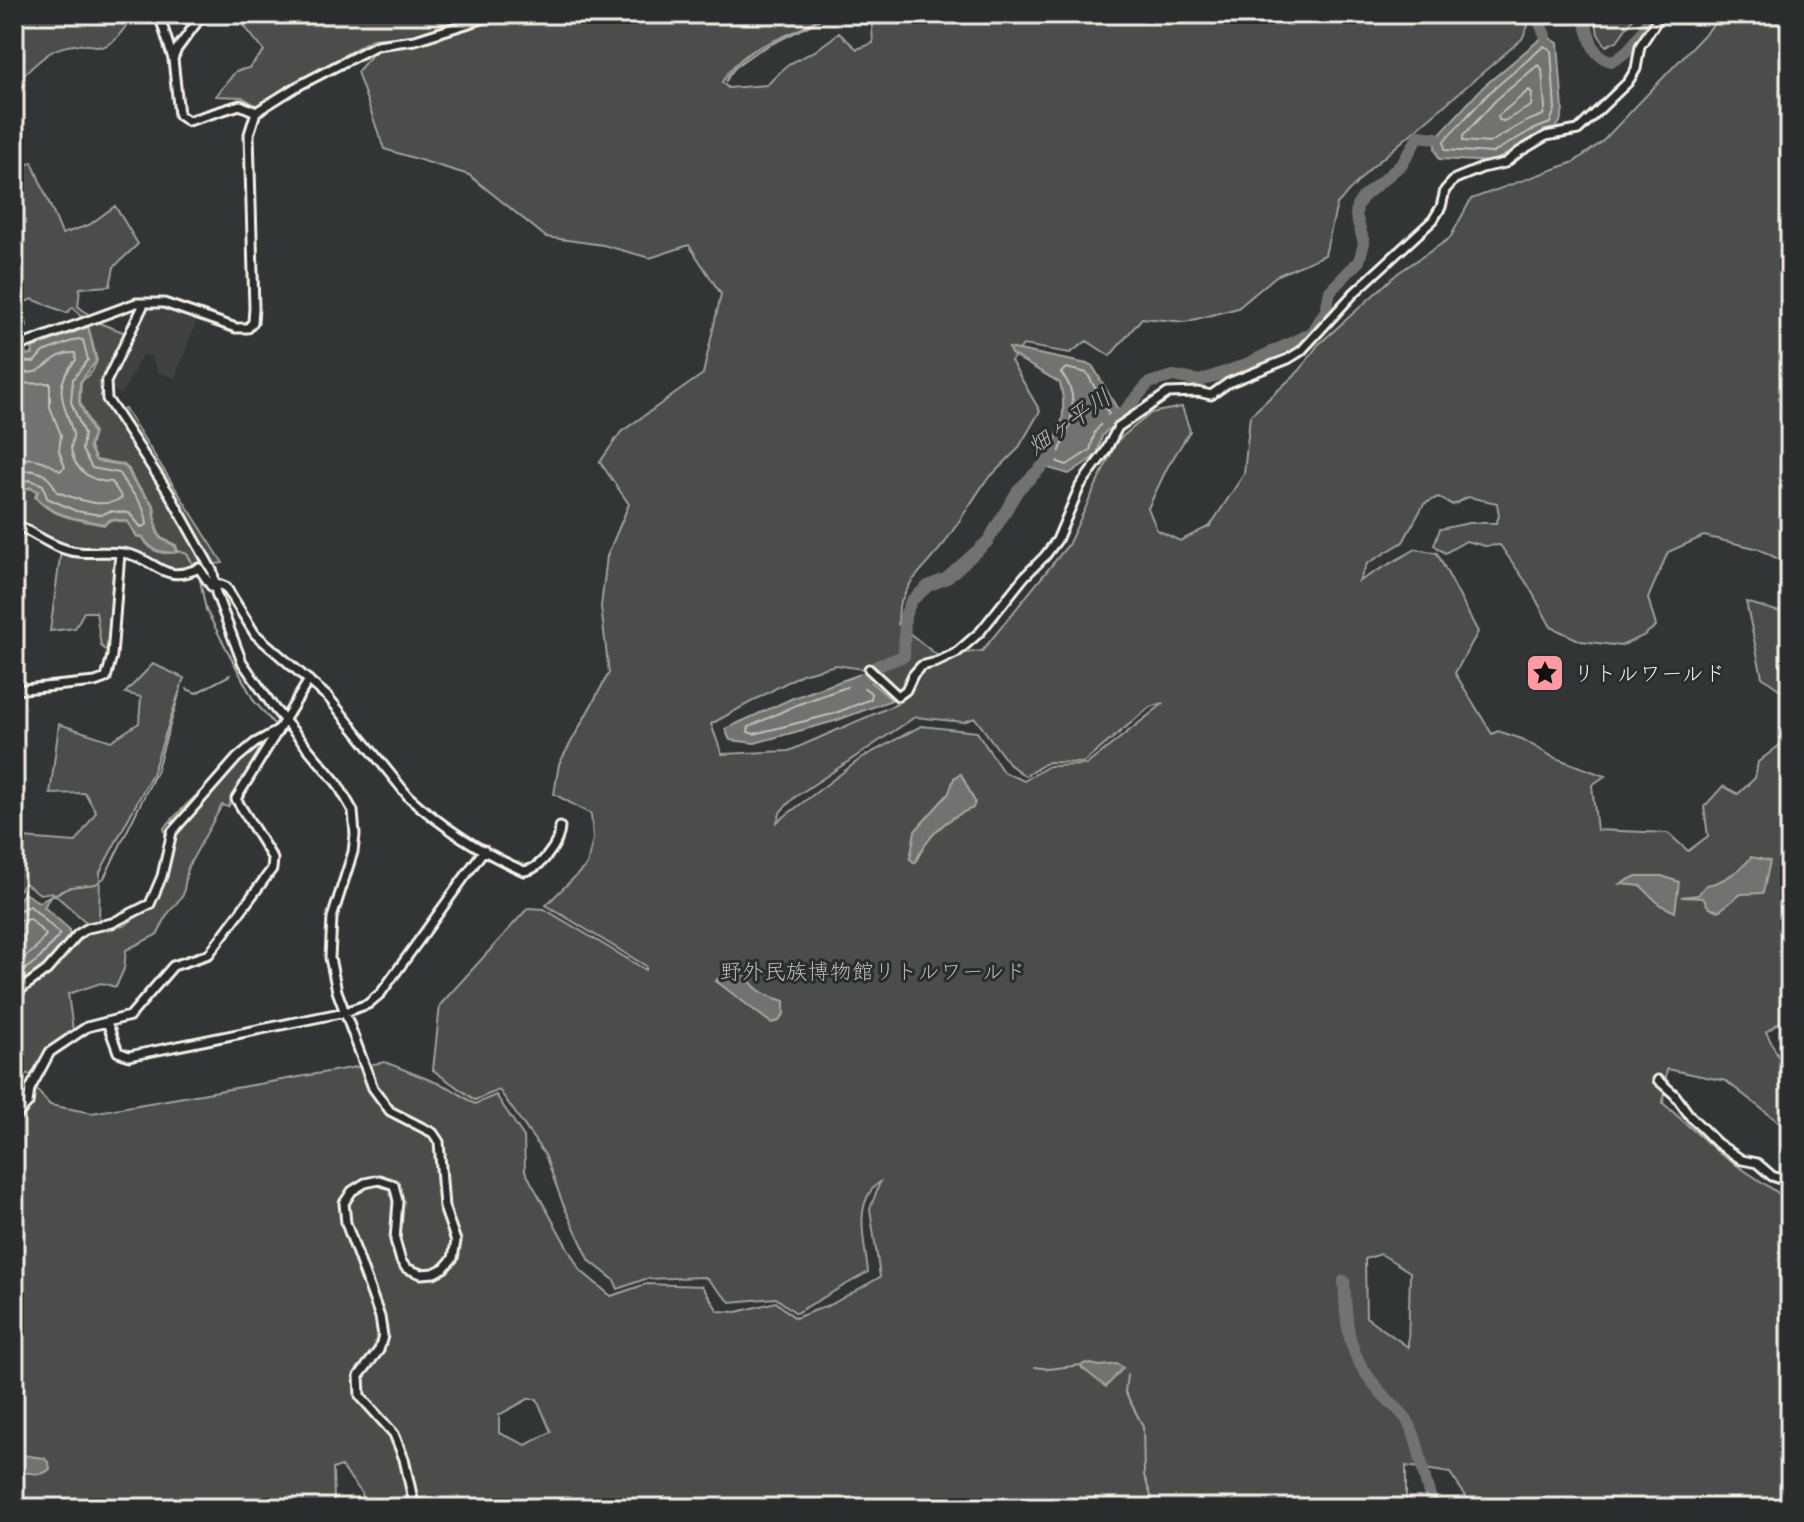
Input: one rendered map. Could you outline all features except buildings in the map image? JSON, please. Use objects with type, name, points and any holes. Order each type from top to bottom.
[{"type":"street","points":[[159,14],[173,59],[177,109],[182,119],[188,121],[240,105],[256,112]]},
{"type":"street","points":[[173,59],[203,14]]},
{"type":"street","points":[[14,348],[122,306],[154,301],[236,328],[248,328],[253,322],[249,134],[256,112],[296,87],[377,45],[415,40],[498,14]]},
{"type":"street","points":[[872,672],[898,696],[906,690],[921,666],[956,653],[997,614],[1016,586],[1057,540],[1080,486],[1105,452],[1118,427],[1168,393],[1211,395],[1228,383],[1301,351],[1355,292],[1433,220],[1441,207],[1445,190],[1455,179],[1505,163],[1546,136],[1574,133],[1589,120],[1628,82],[1636,69],[1640,46],[1661,14]]},
{"type":"street","points":[[144,304],[106,382],[105,393],[193,534],[213,572],[242,662],[255,684],[337,783],[353,811],[353,852],[335,910],[330,938],[331,962],[345,1012],[373,1088],[385,1106],[433,1133],[439,1142],[444,1207],[456,1241],[453,1258],[444,1268],[421,1274],[406,1268],[395,1240],[398,1201],[394,1185],[379,1180],[365,1183],[352,1191],[344,1203],[346,1223],[380,1317],[383,1336],[379,1350],[359,1376],[360,1396],[394,1434],[404,1459],[415,1508]]},
{"type":"street","points":[[14,523],[66,550],[133,555],[164,573],[202,569],[211,586],[226,587],[255,634],[329,698],[408,796],[422,809],[484,850],[515,867],[530,871],[549,851],[560,827]]},
{"type":"street","points":[[14,690],[95,682],[106,678],[112,656],[120,553]]},
{"type":"street","points":[[14,1118],[28,1103],[30,1089],[50,1052],[87,1027],[130,1016],[173,966],[209,954],[272,869],[273,859],[236,799],[309,680]]},
{"type":"street","points":[[14,1001],[21,989],[47,970],[78,934],[88,928],[112,923],[150,904],[162,876],[172,832],[237,758],[277,731]]},
{"type":"street","points":[[107,1022],[116,1050],[123,1056],[129,1056],[345,1012],[376,999],[484,850]]},
{"type":"street","points":[[1658,1080],[1717,1143],[1742,1160],[1757,1163],[1772,1176],[1790,1182]]},
{"type":"shaded area","points":[[154,303],[198,318],[175,378],[158,372],[151,356],[142,355],[122,394],[108,389],[146,313]]},
{"type":"green space","points":[[14,14],[135,15],[115,40],[103,47],[74,45],[53,51],[14,84]]},
{"type":"green space","points":[[235,14],[482,14],[418,35],[372,39],[257,106],[242,97],[216,96],[236,71],[249,68],[264,51]]},
{"type":"green space","name":"野外民族博物館リトルワールド","points":[[511,14],[823,14],[797,31],[744,57],[722,82],[728,88],[767,85],[787,65],[815,51],[839,33],[857,49],[873,43],[871,14],[1523,14],[1528,26],[1522,39],[1371,168],[1337,204],[1325,255],[1276,276],[1238,308],[1185,322],[1142,318],[1110,356],[1087,341],[1070,353],[1023,345],[1011,361],[1040,411],[1018,449],[985,482],[944,544],[911,582],[899,605],[898,624],[938,656],[982,651],[1068,545],[1117,441],[1151,413],[1182,407],[1190,431],[1167,468],[1148,508],[1157,530],[1180,541],[1210,526],[1244,474],[1250,416],[1300,370],[1318,345],[1398,273],[1450,238],[1471,199],[1574,162],[1602,142],[1727,14],[1790,14],[1790,273],[1783,279],[1790,282],[1790,581],[1784,579],[1780,560],[1759,549],[1704,536],[1668,552],[1648,598],[1656,626],[1621,646],[1581,641],[1551,627],[1528,585],[1500,545],[1485,546],[1466,541],[1445,553],[1434,545],[1440,529],[1469,523],[1496,523],[1499,516],[1497,503],[1468,497],[1453,505],[1438,497],[1424,504],[1403,542],[1367,564],[1359,581],[1416,549],[1437,553],[1478,632],[1455,673],[1492,734],[1498,731],[1522,739],[1553,757],[1605,776],[1592,785],[1597,830],[1668,833],[1688,851],[1708,836],[1704,807],[1723,786],[1738,794],[1755,778],[1758,762],[1790,737],[1790,1015],[1766,1032],[1780,1060],[1790,1065],[1790,1131],[1726,1081],[1667,1069],[1663,1103],[1720,1154],[1790,1201],[1790,1508],[1474,1508],[1450,1473],[1406,1466],[1406,1508],[363,1508],[361,1492],[341,1466],[333,1469],[334,1499],[331,1508],[14,1508],[14,1115],[36,1089],[50,1105],[92,1113],[385,1062],[450,1088],[475,1104],[496,1095],[524,1137],[525,1171],[580,1270],[611,1296],[646,1284],[702,1286],[718,1311],[737,1312],[776,1302],[795,1318],[832,1304],[880,1277],[870,1209],[880,1182],[871,1190],[863,1212],[868,1272],[796,1313],[776,1298],[730,1302],[705,1277],[645,1279],[618,1289],[614,1280],[590,1261],[563,1204],[545,1155],[499,1090],[475,1100],[433,1070],[440,1005],[528,908],[544,909],[646,970],[646,966],[546,905],[587,865],[593,839],[591,814],[554,794],[559,764],[609,673],[601,607],[607,556],[629,504],[600,462],[621,432],[703,374],[721,294],[689,245],[650,258],[603,245],[546,237],[469,175],[384,149],[357,72],[376,50],[418,43]],"holes":[[[872,664],[897,704],[789,751],[722,754],[711,724],[802,674],[836,665],[863,669]],[[1164,703],[1086,765],[1049,766],[1024,781],[1003,772],[977,732],[921,726],[863,757],[777,822],[781,811],[795,797],[915,717],[963,722],[975,718],[1009,764],[1025,776],[1048,762],[1083,763],[1150,707]],[[1381,1254],[1410,1272],[1408,1347],[1366,1317],[1365,1259]],[[528,1399],[537,1399],[551,1432],[526,1445],[499,1433],[499,1415]]]},
{"type":"green space","points":[[1595,14],[1636,14],[1617,41],[1606,46],[1598,34]]},
{"type":"green space","points":[[32,162],[62,234],[89,225],[115,206],[138,244],[114,267],[110,286],[80,288],[78,306],[99,323],[126,333],[102,382],[101,391],[111,414],[125,409],[223,563],[169,571],[140,553],[115,547],[109,653],[101,646],[96,612],[84,612],[75,628],[50,631],[62,543],[14,519],[14,499],[20,500],[24,490],[29,488],[37,491],[35,497],[42,504],[58,514],[104,525],[111,520],[127,522],[137,537],[143,538],[153,549],[162,553],[178,552],[176,545],[161,538],[154,505],[134,481],[129,469],[123,464],[96,460],[90,447],[94,433],[80,402],[81,382],[92,372],[97,361],[88,325],[73,307],[67,313],[32,299],[23,303],[24,329],[14,339],[14,173]]},
{"type":"green space","points":[[1746,602],[1790,615],[1790,697],[1762,677]]},
{"type":"green space","points":[[153,664],[184,678],[152,774],[100,872],[99,921],[87,923],[52,892],[40,894],[25,883],[14,895],[14,833],[22,838],[76,842],[96,812],[85,793],[50,794],[59,724],[111,741],[139,723],[141,697],[125,693]]},
{"type":"green space","points":[[260,747],[264,749],[228,807],[222,805],[188,867],[183,895],[167,915],[158,934],[126,950],[124,969],[116,987],[101,983],[68,994],[73,1030],[50,1048],[32,1075],[14,1071],[14,993],[46,967],[79,930],[124,926],[152,905],[149,899],[167,848],[164,828],[209,784]]},
{"type":"water","points":[[1545,35],[1558,43],[1563,110],[1554,131],[1533,138],[1494,162],[1439,159],[1435,148],[1436,138],[1483,87]]},
{"type":"water","points":[[88,327],[96,361],[80,382],[79,402],[93,434],[89,447],[96,461],[123,465],[128,470],[153,505],[160,538],[175,546],[177,552],[162,552],[153,548],[143,537],[137,536],[127,521],[111,519],[104,524],[59,513],[43,504],[36,497],[38,491],[30,487],[19,499],[15,498],[18,482],[14,479],[14,354],[25,351],[26,355],[33,354],[32,348]]},
{"type":"water","points":[[1009,348],[1092,365],[1121,415],[1102,436],[1097,455],[1069,474],[1041,466],[1061,427],[1063,395],[1060,383],[1011,354]]},
{"type":"water","points":[[861,674],[892,700],[835,721],[755,743],[730,740],[725,729],[793,698]]},
{"type":"water","points":[[961,774],[975,802],[973,808],[954,817],[938,830],[915,863],[910,859],[915,831],[949,793],[954,778]]},
{"type":"water","points":[[1751,857],[1770,861],[1763,893],[1741,894],[1719,911],[1709,908],[1703,898],[1681,897],[1698,895],[1706,885],[1731,875]]},
{"type":"water","points":[[1636,876],[1662,876],[1679,882],[1675,912],[1660,905],[1641,886],[1620,884]]},
{"type":"water","points":[[24,893],[39,902],[51,895],[44,907],[69,929],[69,937],[46,964],[14,990],[14,906]]},
{"type":"water","points":[[730,963],[744,968],[759,990],[784,1001],[784,1014],[779,1021],[771,1023],[716,981]]},
{"type":"water","points":[[1118,1364],[1123,1368],[1106,1387],[1082,1368],[1081,1365],[1100,1366]]},
{"type":"water","points":[[14,1454],[44,1458],[50,1469],[42,1473],[14,1474]]},
{"type":"waterway","points":[[726,81],[744,60],[828,14]]},
{"type":"waterway","points":[[1536,14],[1545,35]]},
{"type":"waterway","points":[[1581,14],[1594,48],[1598,54],[1612,61],[1635,42],[1649,14]]},
{"type":"waterway","name":"畑ヶ平川","points":[[1107,423],[1121,415],[1149,383],[1173,376],[1200,381],[1242,366],[1312,333],[1326,310],[1330,291],[1359,261],[1364,243],[1356,215],[1357,206],[1363,197],[1402,164],[1419,136],[1436,138]]},
{"type":"waterway","points":[[14,292],[22,298],[27,327]]},
{"type":"waterway","name":"畑ヶ平川","points":[[853,689],[877,666],[904,656],[905,616],[911,601],[928,586],[947,578],[988,541],[1018,490],[1054,455]]},
{"type":"waterway","points":[[175,550],[187,554],[199,575],[206,610],[254,701],[274,724]]},
{"type":"waterway","points":[[187,689],[196,693],[230,675]]},
{"type":"waterway","points":[[51,896],[71,887],[96,884],[104,878],[156,772],[181,688]]},
{"type":"waterway","points":[[1344,1281],[1348,1326],[1354,1351],[1367,1376],[1407,1420],[1435,1508]]},
{"type":"waterway","points":[[1035,1367],[1049,1369],[1081,1365]]},
{"type":"waterway","points":[[1127,1375],[1125,1392],[1143,1426],[1144,1475],[1155,1508]]},
{"type":"place","name":"リトルワールド","points":[[1545,673]]}]
